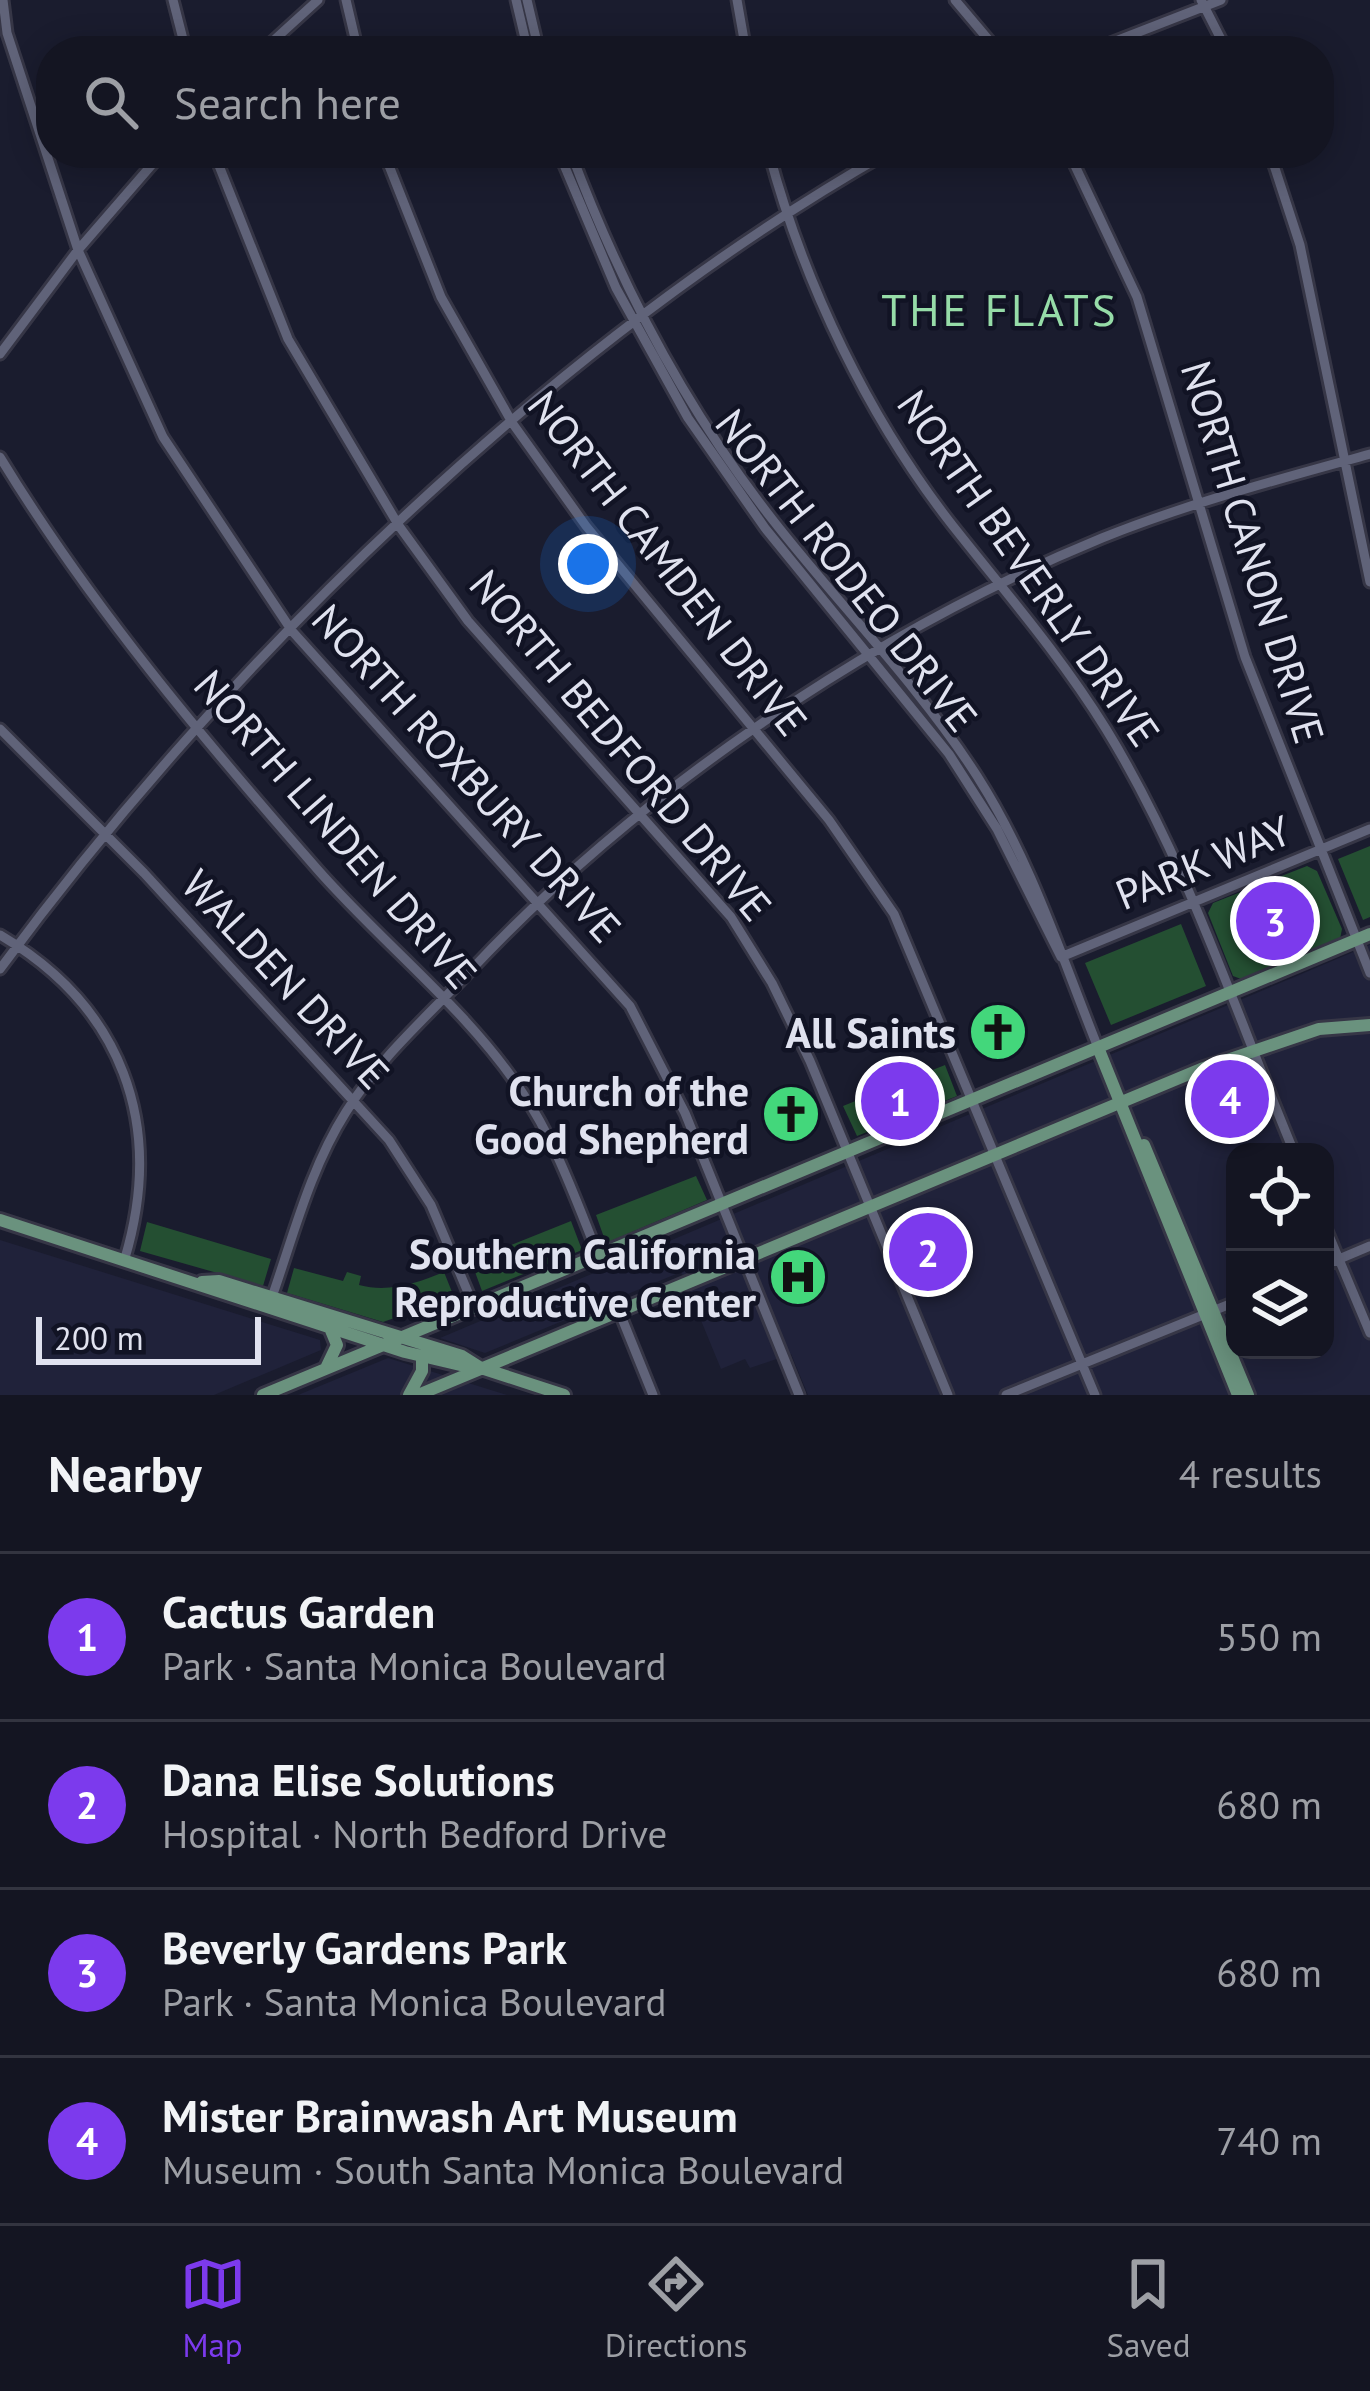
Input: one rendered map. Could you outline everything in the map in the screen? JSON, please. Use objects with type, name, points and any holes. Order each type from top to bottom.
[{"type":"main road","points":[[263,1395],[1370,934]]},
{"type":"main road","points":[[413,1395],[1120,1102],[1319,1029],[1370,1024]]},
{"type":"main road","name":"NORTH RODEO DRIVE","points":[[1099,1049],[1238,1395]]},
{"type":"main road","points":[[0,1220],[458,1369],[481,1368]]},
{"type":"main road","points":[[202,1282],[219,1281],[463,1356],[537,1391],[564,1395]]},
{"type":"main road","name":"NORTH RODEO DRIVE","points":[[1208,1313],[1248,1395]]},
{"type":"main road","points":[[326,1368],[337,1345],[329,1327]]},
{"type":"main road","points":[[413,1395],[422,1357]]},
{"type":"street","name":"NORTH ROXBURY DRIVE","points":[[3,0],[7,33],[36,122]]},
{"type":"street","points":[[173,0],[182,36]]},
{"type":"street","points":[[278,36],[318,0]]},
{"type":"street","points":[[346,0],[354,36]]},
{"type":"street","points":[[516,0],[524,36]]},
{"type":"street","points":[[527,0],[535,36]]},
{"type":"street","points":[[737,0],[743,36]]},
{"type":"street","points":[[955,0],[985,36]]},
{"type":"street","points":[[1125,36],[1221,0]]},
{"type":"street","points":[[1203,3],[1220,36]]},
{"type":"street","name":"NORTH ROXBURY DRIVE","points":[[51,168],[78,250],[164,437],[292,632],[630,1006],[685,1113],[799,1395]]},
{"type":"street","points":[[0,354],[78,250],[149,168]]},
{"type":"street","name":"NORTH BEDFORD DRIVE","points":[[220,168],[288,339],[399,526],[468,621],[731,917],[772,983],[849,1154],[948,1395]]},
{"type":"street","name":"NORTH CAMDEN DRIVE","points":[[390,168],[441,298],[513,424],[596,538],[829,820],[894,914],[1095,1395]]},
{"type":"street","name":"NORTH RODEO DRIVE","points":[[566,168],[639,322],[735,488],[874,651],[982,804],[1061,957],[1099,1049]]},
{"type":"street","name":"NORTH RODEO DRIVE","points":[[577,168],[639,322]]},
{"type":"street","name":"NORTH BEVERLY DRIVE","points":[[774,168],[836,332],[896,441],[953,527],[1005,585],[1110,735],[1158,824],[1290,1143]]},
{"type":"street","points":[[0,969],[106,834],[200,729],[399,526],[513,424],[639,322],[788,215],[863,168]]},
{"type":"street","name":"NORTH CANON DRIVE","points":[[1076,168],[1137,296],[1252,676],[1370,974]]},
{"type":"street","points":[[1275,168],[1300,245],[1370,582]]},
{"type":"street","points":[[272,1297],[315,1172],[353,1100],[395,1046],[540,902],[641,812],[874,651],[1005,585],[1101,538],[1200,502],[1370,454]]},
{"type":"street","name":"NORTH LINDEN DRIVE","points":[[0,457],[84,583],[200,729],[319,871],[504,1067],[534,1110],[599,1257]]},
{"type":"street","name":"WALDEN DRIVE","points":[[0,729],[106,834],[353,1100],[419,1181],[475,1309]]},
{"type":"street","name":"PARK WAY","points":[[1061,957],[1370,829]]},
{"type":"street","points":[[0,935],[53,972],[94,1016],[129,1087],[141,1178],[124,1258]]},
{"type":"street","points":[[1334,1261],[1370,1246]]},
{"type":"street","points":[[1334,1247],[1370,1334]]},
{"type":"street","points":[[1006,1395],[1226,1306]]},
{"type":"street","points":[[619,1311],[653,1395]]},
{"type":"shaded area","points":[[1370,945],[1370,1395],[808,1395],[791,1354],[750,1368],[745,1359],[721,1369],[681,1272],[485,1353],[440,1338]]},
{"type":"shaded area","points":[[0,1240],[320,1340],[321,1350],[214,1395],[0,1395]]},
{"type":"shaded area","points":[[388,1358],[507,1395],[298,1395]]},
{"type":"green space","points":[[1370,846],[1370,917],[1363,920],[1338,859]]},
{"type":"green space","points":[[1307,866],[1317,871],[1342,929],[1340,939],[1241,979],[1233,976],[1208,913],[1213,903]]},
{"type":"green space","points":[[1181,924],[1206,986],[1111,1025],[1085,963]]},
{"type":"green space","points":[[945,1065],[957,1096],[857,1136],[843,1106]]},
{"type":"green space","points":[[696,1176],[707,1200],[606,1243],[596,1215]]},
{"type":"green space","points":[[571,1221],[582,1250],[482,1291],[471,1261]]},
{"type":"green space","points":[[147,1222],[271,1259],[263,1286],[140,1251]]},
{"type":"green space","points":[[294,1268],[343,1281],[347,1272],[361,1276],[359,1285],[381,1288],[444,1272],[454,1297],[383,1322],[287,1293]]},
{"type":"water","points":[[1299,902],[1301,920],[1252,937],[1247,925]]},
{"type":"place","name":"Beverly Gardens Park","points":[[1275,921]]},
{"type":"place","name":"All Saints","points":[[998,1032]]},
{"type":"place","name":"Mister Brainwash Art Museum","points":[[1230,1099]]},
{"type":"place","name":"Cactus Garden","points":[[900,1101]]},
{"type":"place","name":"Church of the Good Shepherd","points":[[791,1114]]},
{"type":"place","name":"Dana Elise Solutions","points":[[928,1252]]},
{"type":"place","name":"Southern California Reproductive Center","points":[[798,1277]]},
{"type":"district","name":"THE FLATS","points":[[1000,309]]}]
